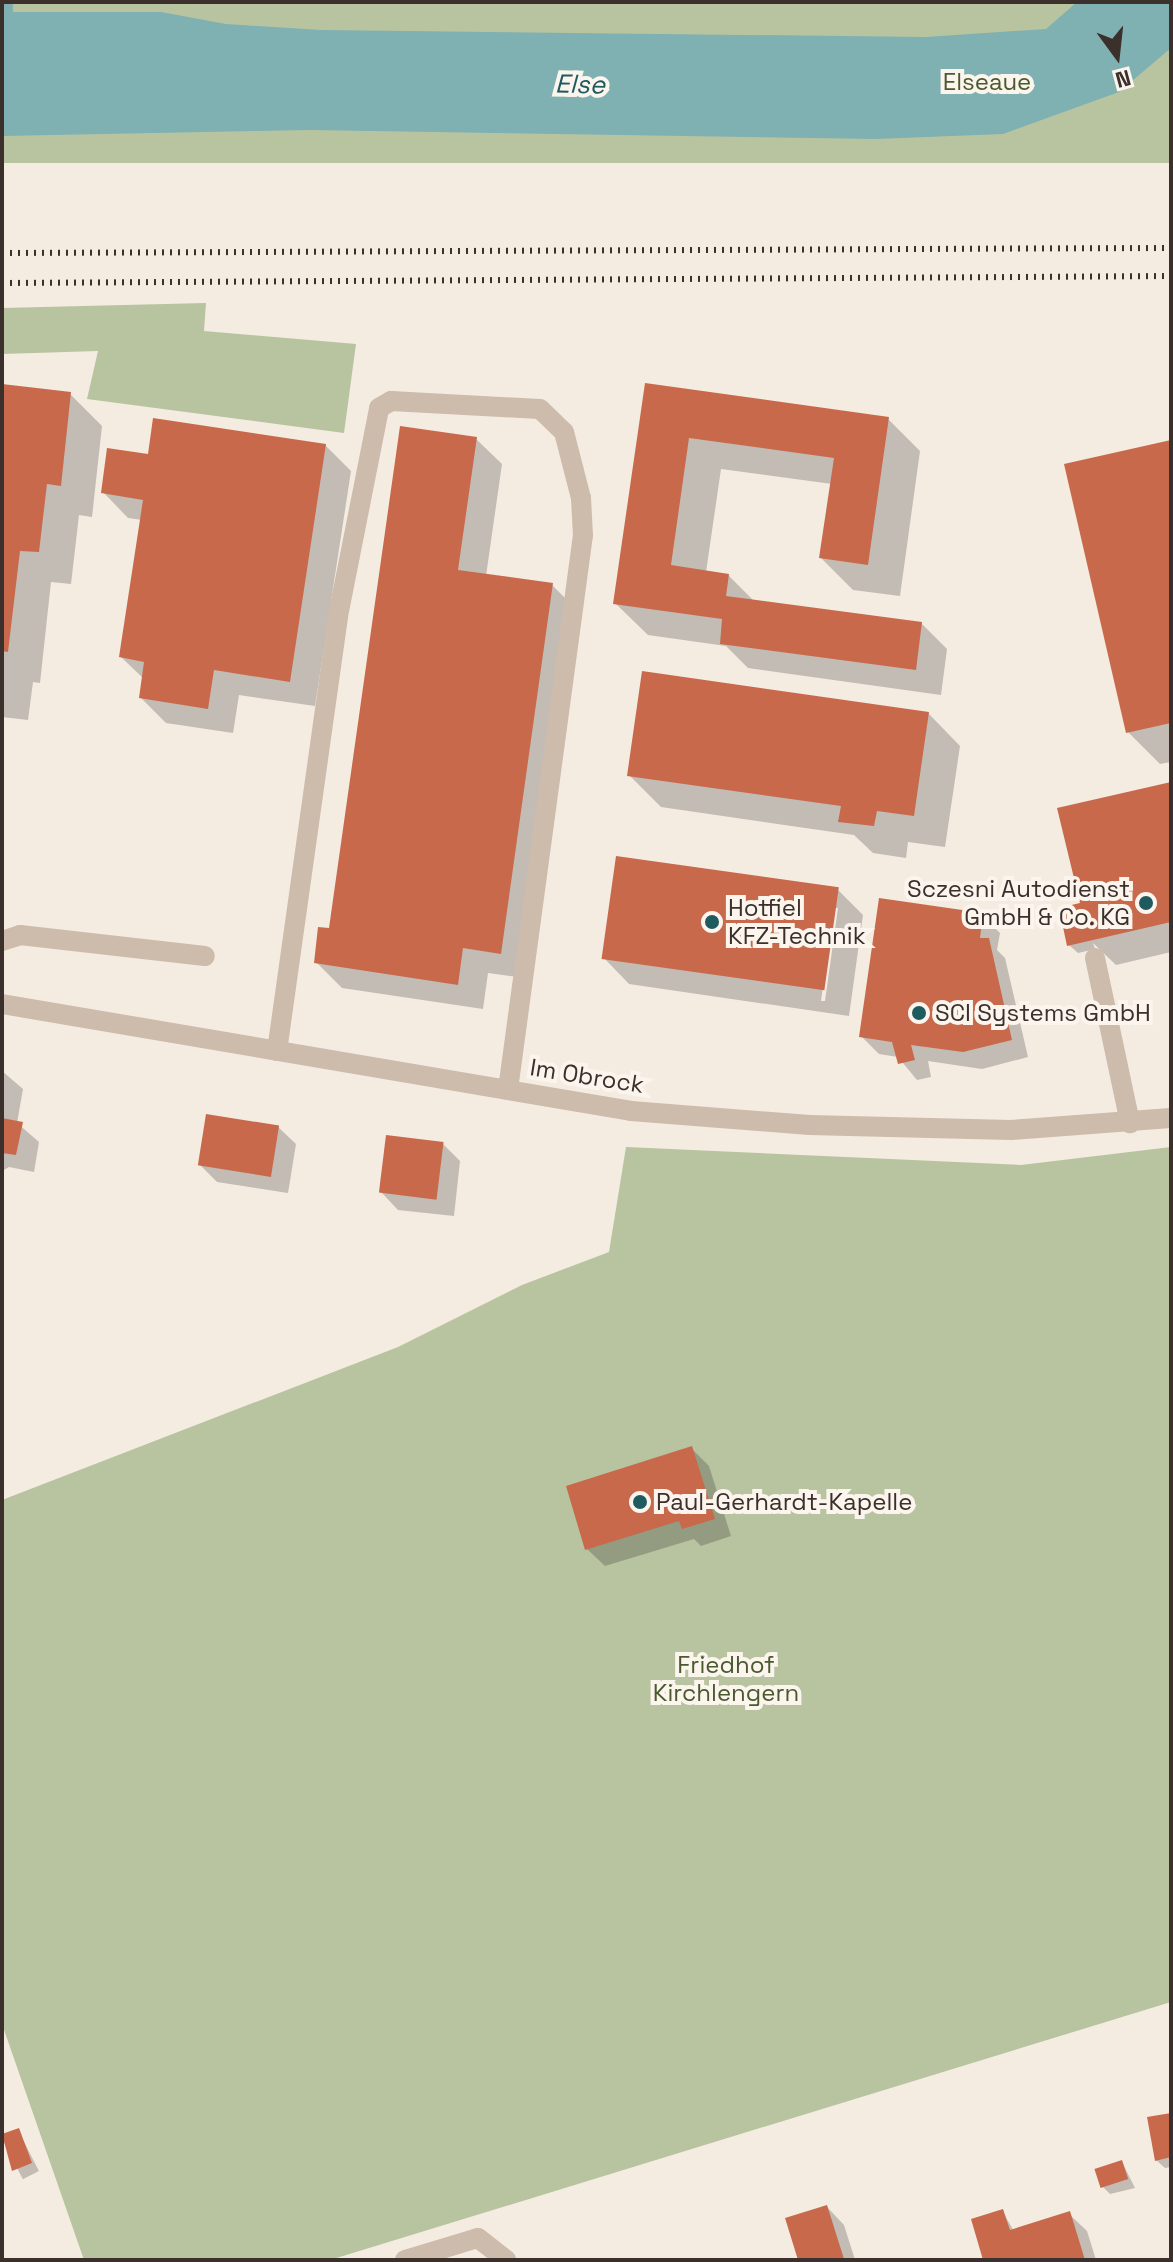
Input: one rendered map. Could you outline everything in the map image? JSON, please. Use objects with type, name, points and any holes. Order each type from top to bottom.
[{"type":"street","points":[[277,1051],[338,616],[379,408],[391,401],[540,409],[564,432],[581,498],[583,535],[508,1090]]},
{"type":"street","points":[[2,941],[20,935],[205,956]]},
{"type":"street","points":[[1095,958],[1130,1123]]},
{"type":"street","name":"Im Obrock","points":[[2,1004],[631,1111],[809,1125],[1011,1130],[1171,1118]]},
{"type":"street","points":[[405,2260],[478,2238],[506,2260]]},
{"type":"green space","name":"Elseaue","points":[[2,2],[1171,2],[1171,163],[2,163]]},
{"type":"green space","points":[[206,303],[204,331],[356,344],[344,433],[87,399],[98,351],[2,354],[2,308]]},
{"type":"green space","name":"Friedhof Kirchlengern","points":[[626,1147],[1021,1165],[1171,1147],[1171,2002],[330,2260],[84,2260],[2,2024],[2,1500],[398,1347],[522,1285],[609,1252]]},
{"type":"water","name":"Elseaue","points":[[2,2],[13,2],[13,12],[161,12],[226,24],[321,30],[926,37],[1046,29],[1077,2],[1171,2],[1171,48],[1119,92],[1003,134],[876,139],[310,130],[2,136]]},
{"type":"building","points":[[645,383],[889,417],[868,565],[819,558],[834,458],[689,438],[671,565],[729,574],[726,596],[922,622],[916,670],[720,644],[722,619],[613,604]]},
{"type":"building","points":[[2,384],[71,392],[61,486],[47,484],[39,552],[20,551],[8,652],[2,651]]},
{"type":"building","points":[[153,418],[326,444],[290,682],[214,670],[208,709],[139,698],[144,662],[119,657],[143,500],[101,493],[107,448],[148,454]]},
{"type":"building","points":[[400,426],[477,437],[458,570],[553,583],[501,954],[463,948],[458,985],[314,963],[318,927],[329,928]]},
{"type":"building","points":[[1171,440],[1171,723],[1126,733],[1064,464]]},
{"type":"building","points":[[642,671],[929,712],[914,816],[877,811],[874,826],[838,822],[841,806],[627,776]]},
{"type":"building","points":[[1171,782],[1171,922],[1067,946],[1059,908],[1080,903],[1057,808]]},
{"type":"building","points":[[616,856],[839,887],[824,990],[602,959]]},
{"type":"building","points":[[879,898],[983,913],[980,938],[989,938],[1012,1040],[963,1052],[911,1045],[915,1060],[898,1064],[892,1042],[859,1037]]},
{"type":"building","points":[[206,1114],[279,1126],[271,1177],[198,1165]]},
{"type":"building","points":[[2,1118],[23,1122],[16,1155],[2,1153]]},
{"type":"building","points":[[386,1135],[444,1142],[436,1200],[379,1193]]},
{"type":"building","name":"Paul-Gerhardt-Kapelle","points":[[692,1446],[715,1519],[682,1529],[679,1521],[585,1550],[566,1486]]},
{"type":"building","points":[[1171,2113],[1171,2157],[1155,2161],[1147,2117]]},
{"type":"building","points":[[19,2128],[32,2163],[12,2171],[2,2134]]},
{"type":"building","points":[[1122,2160],[1128,2179],[1101,2188],[1094,2169]]},
{"type":"building","points":[[827,2205],[844,2259],[798,2260],[785,2218]]},
{"type":"building","points":[[1003,2209],[1010,2230],[1070,2211],[1085,2260],[983,2260],[971,2219]]},
{"type":"railway","points":[[2,253],[1171,248]]},
{"type":"railway","points":[[2,283],[1171,276]]},
{"type":"place","name":"Sczesni Autodienst GmbH & Co. KG","points":[[1146,903]]},
{"type":"place","name":"Hotfiel KFZ-Technik","points":[[712,922]]},
{"type":"place","name":"SCI Systems GmbH","points":[[919,1013]]},
{"type":"place","name":"Paul-Gerhardt-Kapelle","points":[[640,1502]]},
{"type":"water label","name":"Else","points":[[580,85]]}]
